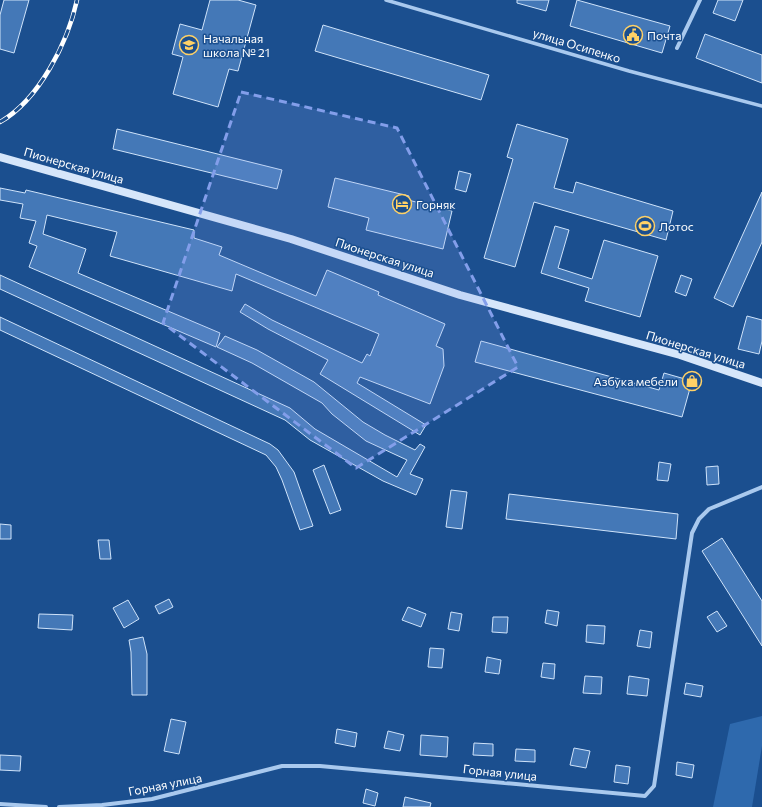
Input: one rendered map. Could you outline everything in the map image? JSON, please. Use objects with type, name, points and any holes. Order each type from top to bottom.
[{"type":"main road","name":"Пионерская улица","points":[[0,157],[291,238],[460,294],[680,355],[762,383]]},
{"type":"street","name":"улица Осипенко","points":[[386,0],[629,71],[762,106]]},
{"type":"street","points":[[677,48],[700,0]]},
{"type":"street","name":"Горная улица","points":[[59,807],[102,805],[152,799],[282,766],[360,768],[645,796],[654,786],[692,533],[699,519],[709,509],[762,487]]},
{"type":"street","points":[[0,804],[46,807]]},
{"type":"highlighted area","points":[[241,92],[397,128],[518,367],[356,468],[163,323]]},
{"type":"shaded area","points":[[762,716],[762,746],[752,807],[713,807],[730,724]]},
{"type":"building","points":[[4,0],[29,0],[14,53],[0,49],[0,15]]},
{"type":"building","points":[[210,0],[238,0],[256,5],[238,71],[229,69],[218,107],[173,94],[183,57],[172,54],[180,24],[202,30]]},
{"type":"building","points":[[517,0],[549,0],[546,11],[517,3]]},
{"type":"building","points":[[577,0],[670,26],[662,53],[570,26]]},
{"type":"building","points":[[718,0],[743,0],[735,21],[713,13]]},
{"type":"building","points":[[323,25],[489,75],[481,100],[315,51]]},
{"type":"building","points":[[705,34],[762,55],[762,83],[696,58]]},
{"type":"building","name":"Лотос","points":[[517,124],[568,139],[554,188],[573,193],[576,182],[673,211],[666,240],[534,202],[515,267],[484,258],[513,159],[507,157]]},
{"type":"building","points":[[117,129],[282,170],[277,189],[113,149]]},
{"type":"building","points":[[459,171],[471,174],[466,192],[455,189]]},
{"type":"building","points":[[335,178],[409,196],[408,200],[452,211],[443,249],[366,230],[369,218],[328,207]]},
{"type":"building","points":[[0,188],[25,193],[26,190],[194,230],[194,238],[222,247],[219,255],[316,296],[327,270],[379,292],[378,295],[445,324],[436,346],[443,349],[444,366],[430,404],[360,377],[357,383],[426,425],[420,435],[320,374],[328,360],[268,329],[240,312],[245,304],[272,320],[362,363],[367,354],[370,356],[379,334],[236,274],[232,291],[110,256],[117,232],[47,215],[43,234],[86,249],[78,273],[220,333],[216,347],[29,267],[37,246],[29,243],[36,221],[20,218],[23,204],[0,200]]},
{"type":"building","points":[[762,192],[762,242],[733,307],[714,298]]},
{"type":"building","points":[[555,226],[569,230],[558,268],[592,279],[604,240],[658,256],[640,317],[585,301],[589,288],[541,273]]},
{"type":"building","points":[[0,275],[290,408],[315,429],[397,477],[407,460],[366,441],[332,414],[322,403],[252,363],[217,347],[225,336],[257,350],[314,382],[363,422],[385,435],[415,450],[420,444],[425,447],[410,474],[423,479],[416,495],[383,481],[310,440],[285,420],[0,289]]},
{"type":"building","points":[[681,275],[692,279],[686,296],[675,292]]},
{"type":"building","points":[[747,316],[762,320],[762,341],[759,354],[738,349]]},
{"type":"building","points":[[0,317],[270,444],[278,450],[294,472],[313,526],[300,530],[282,480],[276,467],[266,455],[0,330]]},
{"type":"building","points":[[481,341],[659,390],[664,373],[692,381],[682,417],[475,362]]},
{"type":"building","points":[[659,462],[671,464],[668,481],[657,480]]},
{"type":"building","points":[[324,465],[341,510],[330,514],[313,470]]},
{"type":"building","points":[[718,466],[719,484],[707,485],[706,467]]},
{"type":"building","points":[[451,490],[467,492],[462,529],[446,527]]},
{"type":"building","points":[[509,494],[678,514],[676,539],[506,519]]},
{"type":"building","points":[[0,524],[11,525],[11,539],[0,539]]},
{"type":"building","points":[[722,538],[762,601],[762,646],[702,551]]},
{"type":"building","points":[[98,540],[109,540],[111,559],[100,559]]},
{"type":"building","points":[[169,599],[173,607],[159,614],[155,606]]},
{"type":"building","points":[[128,600],[139,619],[124,628],[113,608]]},
{"type":"building","points":[[408,607],[426,614],[421,627],[402,620]]},
{"type":"building","points":[[547,610],[559,612],[557,626],[545,623]]},
{"type":"building","points":[[717,611],[727,626],[717,632],[707,617]]},
{"type":"building","points":[[451,612],[462,614],[459,631],[448,629]]},
{"type":"building","points":[[39,614],[73,615],[72,630],[38,628]]},
{"type":"building","points":[[493,617],[508,617],[507,633],[492,632]]},
{"type":"building","points":[[587,625],[605,626],[604,644],[586,642]]},
{"type":"building","points":[[640,630],[652,632],[650,648],[637,646]]},
{"type":"building","points":[[143,637],[147,654],[147,695],[132,695],[131,652],[129,640]]},
{"type":"building","points":[[430,648],[444,649],[442,668],[428,667]]},
{"type":"building","points":[[487,657],[501,660],[499,674],[485,672]]},
{"type":"building","points":[[543,663],[555,664],[554,679],[541,677]]},
{"type":"building","points":[[585,676],[602,677],[601,694],[583,693]]},
{"type":"building","points":[[629,676],[649,679],[647,696],[627,694]]},
{"type":"building","points":[[686,683],[703,686],[701,697],[684,694]]},
{"type":"building","points":[[171,719],[186,722],[179,754],[164,751]]},
{"type":"building","points":[[337,729],[357,733],[355,747],[335,743]]},
{"type":"building","points":[[388,731],[404,735],[400,751],[384,748]]},
{"type":"building","points":[[421,735],[448,737],[447,757],[420,755]]},
{"type":"building","points":[[474,743],[493,744],[493,756],[473,755]]},
{"type":"building","points":[[574,748],[590,751],[586,768],[570,765]]},
{"type":"building","points":[[516,749],[535,750],[535,762],[515,761]]},
{"type":"building","points":[[0,755],[21,756],[20,771],[0,770]]},
{"type":"building","points":[[677,762],[694,765],[692,778],[676,775]]},
{"type":"building","points":[[616,765],[630,767],[628,784],[614,782]]},
{"type":"building","points":[[366,789],[378,793],[375,806],[363,803]]},
{"type":"building","points":[[405,797],[431,803],[430,807],[403,807]]},
{"type":"railway","points":[[0,122],[27,100],[50,68],[67,34],[77,0]]},
{"type":"place","name":"Почта","points":[[633,35]]},
{"type":"place","name":"Начальная школа № 21","points":[[189,45]]},
{"type":"place","name":"Горняк","points":[[402,204]]},
{"type":"place","name":"Лотос","points":[[645,226]]},
{"type":"place","name":"Азбука мебели","points":[[692,381]]}]
